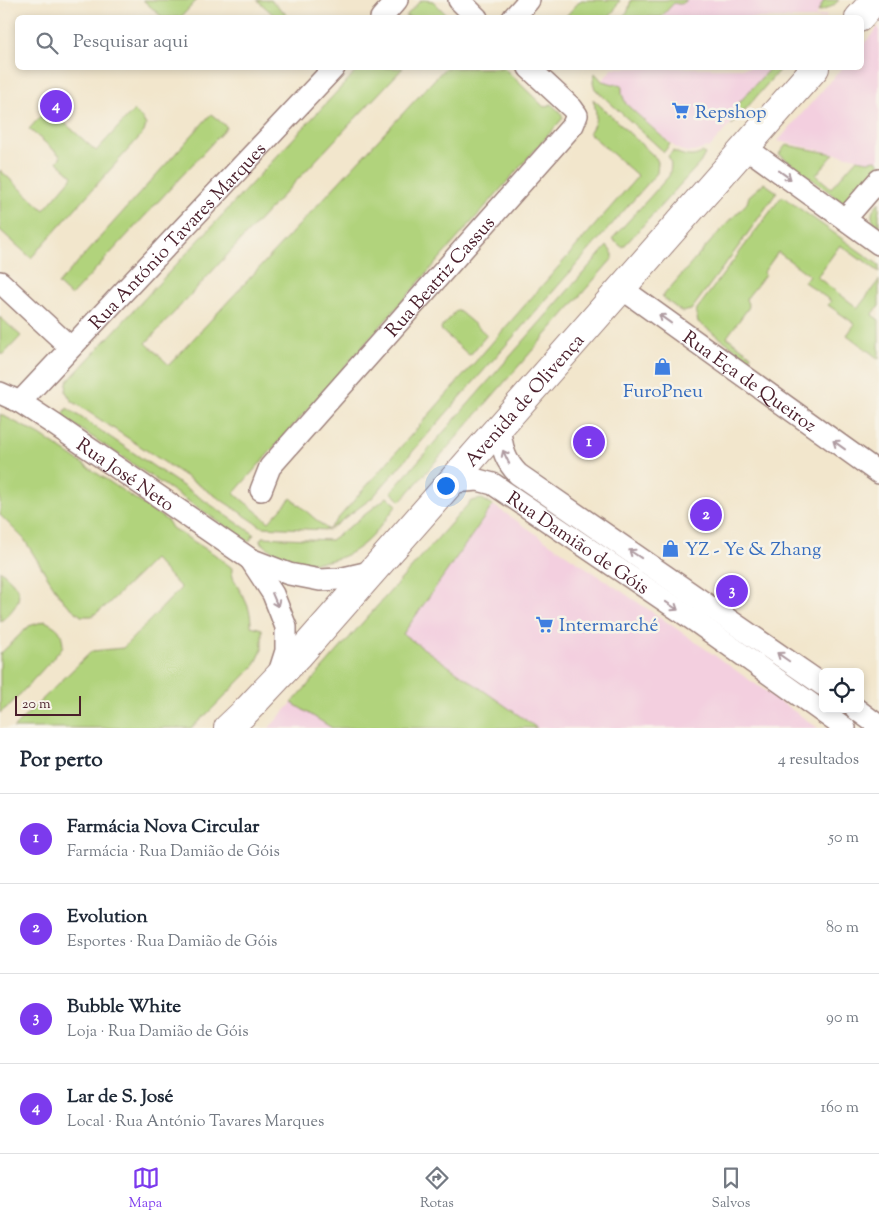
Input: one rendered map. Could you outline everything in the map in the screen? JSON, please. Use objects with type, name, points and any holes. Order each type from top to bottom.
[{"type":"main road","points":[[862,15],[875,0]]},
{"type":"main road","name":"Avenida de Olivença","points":[[228,728],[278,678],[374,571],[813,70]]},
{"type":"street","points":[[384,15],[397,0]]},
{"type":"street","points":[[459,0],[474,15]]},
{"type":"street","points":[[516,15],[529,0]]},
{"type":"street","name":"Rua António Tavares Marques","points":[[20,402],[332,70]]},
{"type":"street","name":"Rua Beatriz Cassus","points":[[261,490],[270,467],[573,124],[576,115],[572,108],[531,70]]},
{"type":"street","points":[[745,147],[879,244]]},
{"type":"street","points":[[845,219],[879,180]]},
{"type":"street","points":[[0,282],[70,347]]},
{"type":"street","name":"Rua Eça de Queiroz","points":[[621,288],[879,473]]},
{"type":"street","name":"Rua José Neto","points":[[0,393],[20,402],[55,425],[250,559],[289,574],[320,580],[339,579],[374,571]]},
{"type":"street","name":"Rua Damião de Góis","points":[[500,428],[503,451],[509,464],[518,474],[819,682]]},
{"type":"street","name":"Rua Damião de Góis","points":[[452,482],[478,480],[493,484],[695,621],[845,728]]},
{"type":"street","name":"Rua José Neto","points":[[250,559],[273,594],[286,627],[286,651],[278,678]]},
{"type":"street","points":[[861,713],[879,726]]},
{"type":"shaded area","points":[[687,0],[824,0],[816,15],[664,15],[674,3],[683,3]]},
{"type":"shaded area","points":[[879,26],[879,163],[778,141],[840,70],[864,70],[864,44]]},
{"type":"shaded area","points":[[611,70],[779,70],[709,148],[706,147],[694,152],[687,152],[675,147],[626,104],[622,94],[602,81]]},
{"type":"shaded area","name":"Intermarché","points":[[493,505],[667,622],[818,728],[537,728],[403,634]]},
{"type":"shaded area","points":[[292,703],[332,728],[269,728]]},
{"type":"green space","points":[[143,0],[197,0],[183,15],[160,15]]},
{"type":"green space","points":[[257,0],[271,0],[287,15],[274,15]]},
{"type":"green space","points":[[581,0],[620,0],[611,15],[567,15]]},
{"type":"green space","points":[[631,0],[687,0],[681,4],[674,3],[663,15],[624,15],[628,11]]},
{"type":"green space","points":[[824,0],[839,0],[830,8],[818,12]]},
{"type":"green space","points":[[420,1],[433,1],[447,15],[407,15]]},
{"type":"green space","points":[[357,70],[401,70],[146,343],[169,365],[443,70],[506,70],[544,107],[551,104],[560,112],[563,118],[234,493],[269,522],[291,498],[328,530],[262,527],[72,401],[66,392],[67,382]]},
{"type":"green space","points":[[768,70],[779,70],[732,125],[737,105]]},
{"type":"green space","points":[[595,73],[602,81],[622,86],[622,94],[626,104],[670,144],[664,152],[595,89],[593,82]]},
{"type":"green space","points":[[593,99],[656,158],[658,162],[657,173],[372,498],[328,530],[638,176],[589,133],[596,117]]},
{"type":"green space","points":[[48,108],[96,151],[134,110],[146,125],[144,132],[31,258],[0,230],[0,170],[44,210],[73,176],[57,162],[61,156],[29,129]]},
{"type":"green space","points":[[211,114],[227,127],[71,296],[58,284]]},
{"type":"green space","points":[[786,145],[834,154],[816,175],[831,188],[857,159],[876,160],[879,162],[879,165],[852,196],[842,202],[779,154]]},
{"type":"green space","points":[[673,151],[688,156],[696,156],[703,152],[705,154],[700,163],[622,247],[612,239],[669,176],[671,166],[668,156]]},
{"type":"green space","points":[[764,183],[777,192],[691,310],[682,312],[662,297],[747,203],[749,196]]},
{"type":"green space","points":[[782,196],[879,265],[879,272],[840,245],[817,277],[858,308],[879,280],[879,306],[872,315],[879,320],[879,359],[847,335],[855,324],[828,305],[831,301],[804,282],[809,275],[778,252],[763,273],[765,275],[746,299],[749,307],[727,337],[751,355],[749,359],[698,322],[697,309]]},
{"type":"green space","points":[[879,202],[879,226],[873,220],[872,214]]},
{"type":"green space","points":[[607,246],[613,254],[613,258],[401,501],[391,492]]},
{"type":"green space","points":[[456,311],[459,311],[486,334],[469,355],[441,328]]},
{"type":"green space","points":[[0,317],[21,336],[3,355],[0,353]]},
{"type":"green space","points":[[67,408],[254,534],[249,542],[67,420],[63,415]]},
{"type":"green space","points":[[0,414],[40,435],[168,521],[172,528],[214,554],[232,568],[234,581],[248,608],[251,626],[262,629],[262,650],[255,665],[191,728],[13,728],[92,651],[123,648],[181,588],[154,559],[107,605],[92,616],[81,616],[63,601],[24,539],[0,515]]},
{"type":"green space","points":[[387,497],[397,505],[380,527],[361,546],[337,559],[323,562],[296,561],[271,550],[260,541],[262,537],[331,540]]},
{"type":"green space","points":[[482,499],[493,505],[403,634],[537,728],[332,728],[292,703],[471,501]]},
{"type":"green space","points":[[0,570],[15,585],[19,596],[15,606],[0,622]]},
{"type":"green space","points":[[45,621],[58,630],[62,636],[63,646],[11,704],[0,713],[0,654],[29,626]]},
{"type":"place","name":"Lar de S. José","points":[[56,106]]},
{"type":"place","name":"Repshop","points":[[681,111]]},
{"type":"place","name":"FuroPneu","points":[[663,367]]},
{"type":"place","name":"Farmácia Nova Circular","points":[[589,442]]},
{"type":"place","name":"Evolution","points":[[706,515]]},
{"type":"place","name":"YZ - Ye & Zhang","points":[[671,548]]},
{"type":"place","name":"Bubble White","points":[[732,591]]},
{"type":"place","name":"Intermarché","points":[[545,624]]}]
